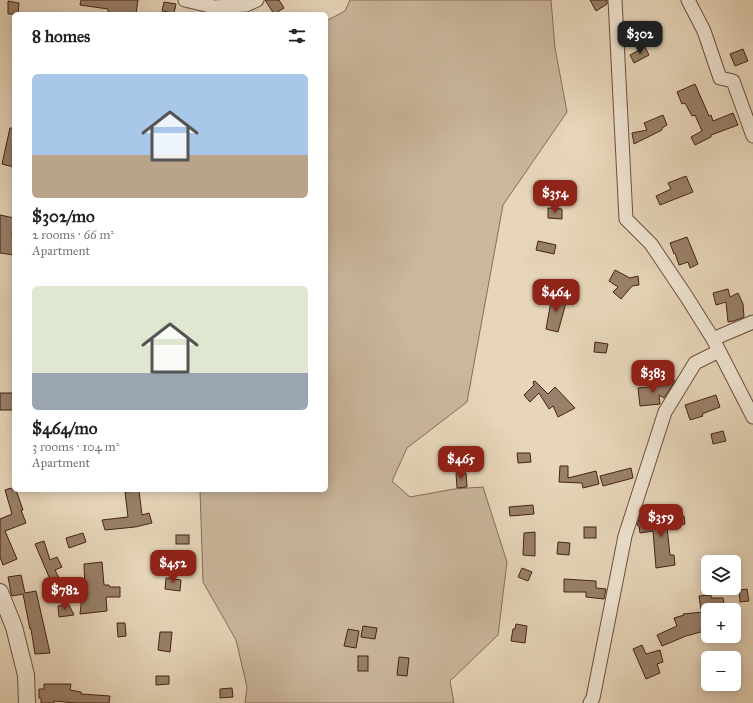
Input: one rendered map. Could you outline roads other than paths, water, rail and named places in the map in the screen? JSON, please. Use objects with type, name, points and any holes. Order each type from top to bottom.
[{"type":"street","points":[[185,0],[214,6],[251,4]]},
{"type":"street","points":[[615,0],[626,218],[651,244],[686,296],[713,339],[753,417]]},
{"type":"street","points":[[688,0],[704,31],[720,78],[733,81],[753,136]]},
{"type":"street","points":[[713,339],[753,322]]},
{"type":"street","points":[[590,703],[593,698],[626,536],[665,412],[696,363],[719,351]]},
{"type":"street","points":[[0,592],[14,627],[26,675],[27,703]]}]
